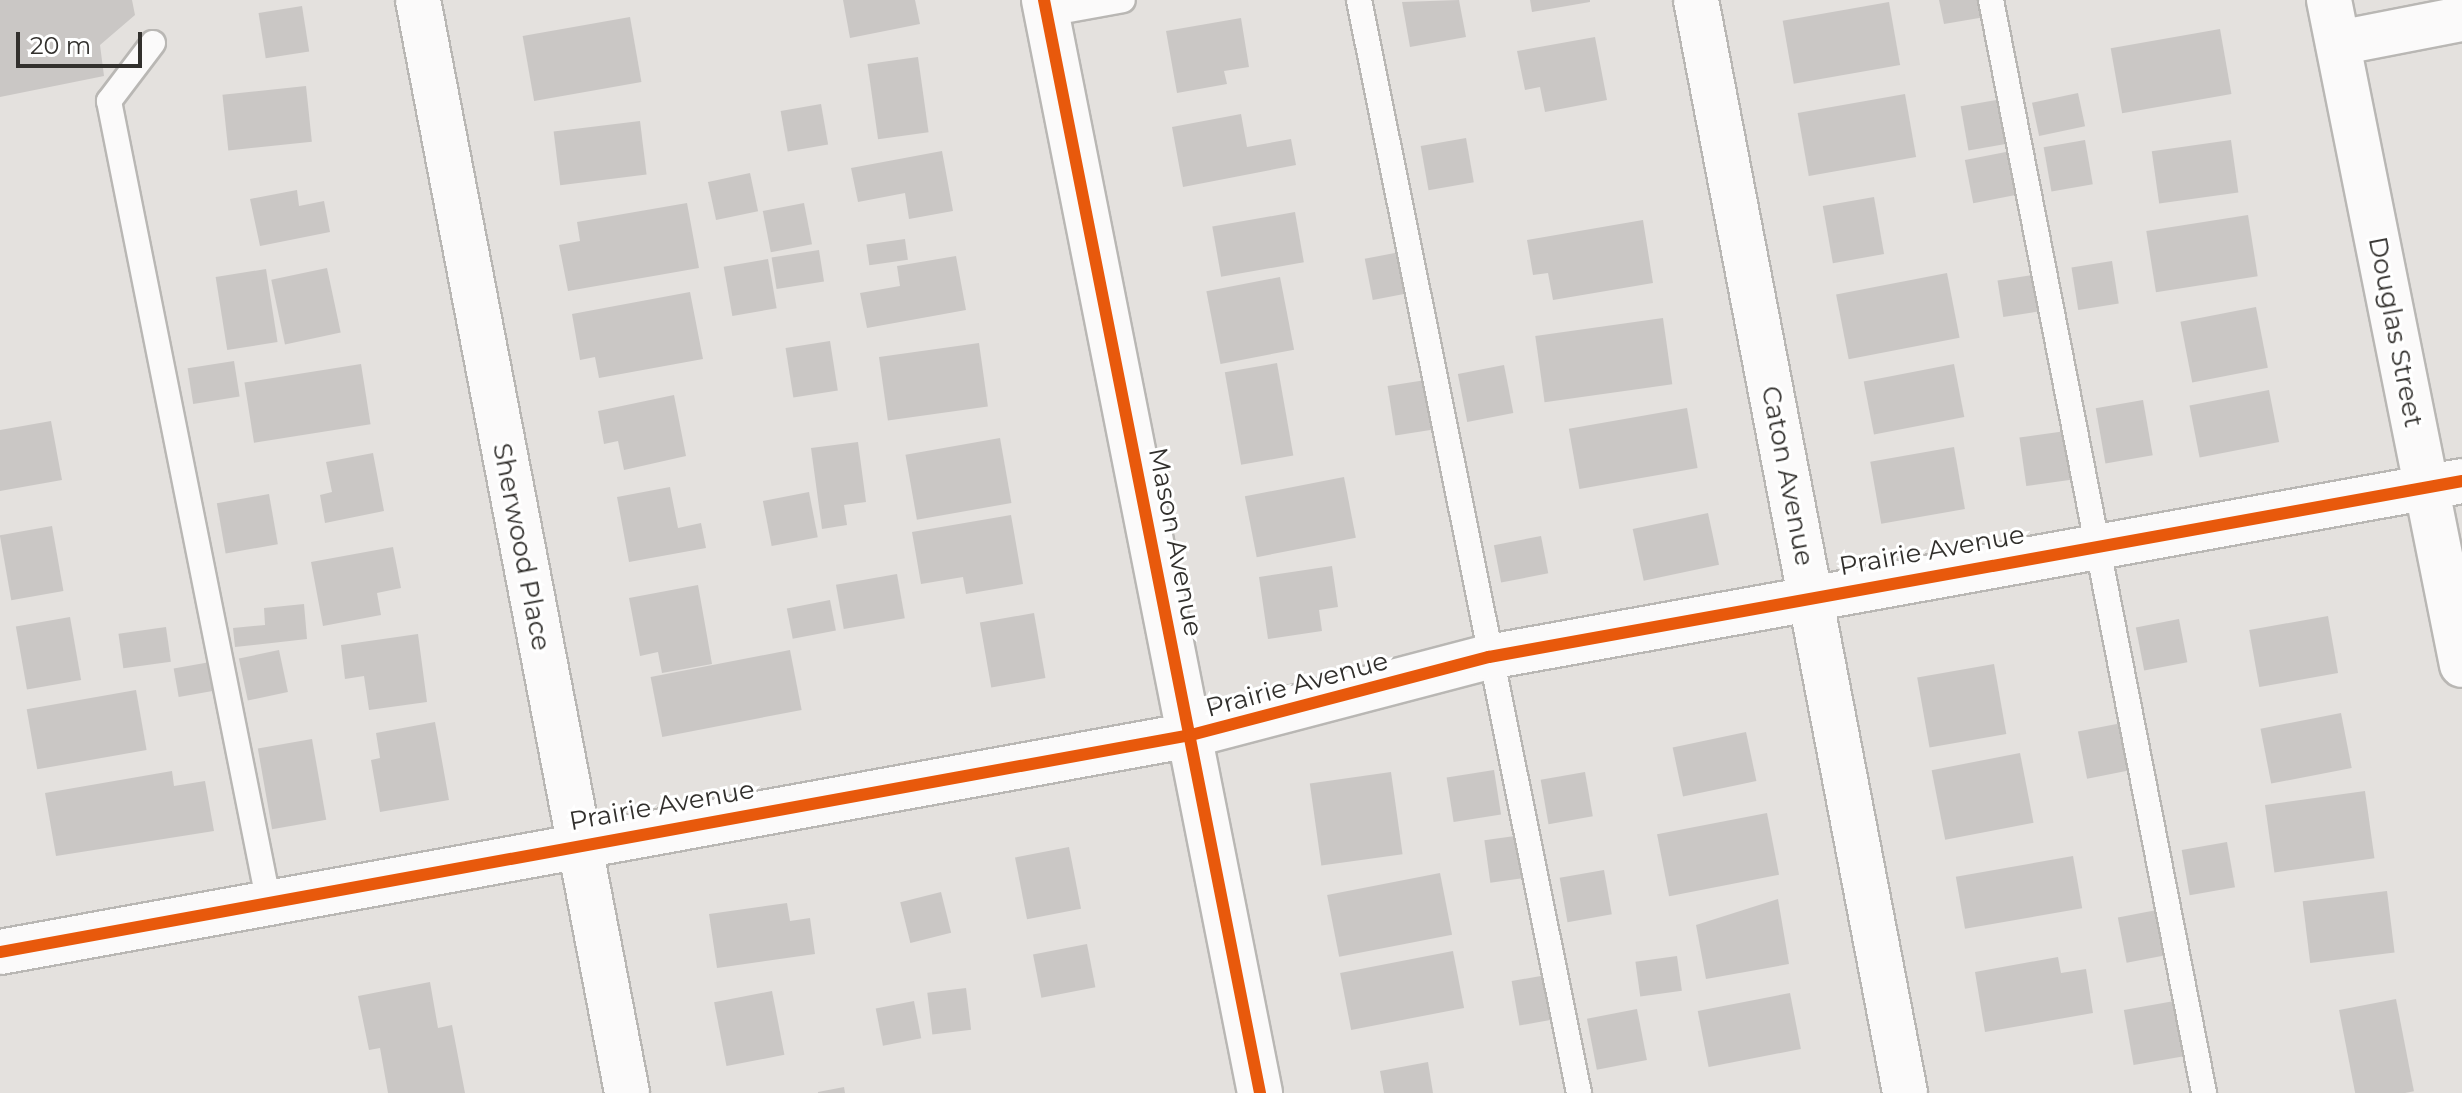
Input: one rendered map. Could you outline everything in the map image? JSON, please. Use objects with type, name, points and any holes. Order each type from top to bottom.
[{"type":"street","name":"Sherwood Place","points":[[418,0],[576,843],[627,1093]]},
{"type":"street","name":"Caton Avenue","points":[[1696,0],[1905,1093]]},
{"type":"street","name":"Douglas Street","points":[[2329,0],[2444,484],[2462,665]]},
{"type":"street","name":"Mason Avenue","points":[[1046,7],[1260,1093]]},
{"type":"street","points":[[2338,43],[2462,19]]},
{"type":"street","name":"Prairie Avenue","points":[[0,952],[269,904],[576,843],[1191,735],[1489,657],[2097,543],[2444,484]]},
{"type":"lane","points":[[1046,7],[1123,0]]},
{"type":"lane","points":[[1359,0],[1579,1093]]},
{"type":"lane","points":[[1991,0],[2204,1093]]},
{"type":"lane","points":[[153,43],[109,101],[269,904]]},
{"type":"building","points":[[0,0],[132,0],[135,15],[100,45],[104,76],[0,97]]},
{"type":"building","points":[[843,0],[915,0],[920,24],[850,38]]},
{"type":"building","points":[[1459,0],[1466,37],[1410,47],[1402,2]]},
{"type":"building","points":[[1530,0],[1590,0],[1590,2],[1532,12]]},
{"type":"building","points":[[1939,0],[1982,0],[1985,17],[1944,24]]},
{"type":"building","points":[[1889,2],[1900,65],[1794,84],[1783,21]]},
{"type":"building","points":[[302,6],[309,51],[266,58],[259,13]]},
{"type":"building","points":[[630,17],[641,82],[534,101],[523,36]]},
{"type":"building","points":[[1241,18],[1249,67],[1224,71],[1227,84],[1177,93],[1166,31]]},
{"type":"building","points":[[2220,29],[2231,94],[2122,113],[2111,48]]},
{"type":"building","points":[[1595,37],[1607,100],[1545,112],[1540,87],[1525,90],[1517,51]]},
{"type":"building","points":[[918,57],[929,132],[878,139],[867,64]]},
{"type":"building","points":[[306,86],[312,142],[228,150],[222,95]]},
{"type":"building","points":[[2078,93],[2085,126],[2039,136],[2032,103]]},
{"type":"building","points":[[1905,94],[1916,157],[1809,176],[1798,113]]},
{"type":"building","points":[[2002,99],[2010,143],[1968,151],[1961,106]]},
{"type":"building","points":[[821,104],[828,144],[788,151],[781,111]]},
{"type":"building","points":[[1241,114],[1247,147],[1291,139],[1296,165],[1183,187],[1172,127]]},
{"type":"building","points":[[640,121],[647,175],[560,185],[554,132]]},
{"type":"building","points":[[1466,138],[1474,182],[1429,190],[1421,146]]},
{"type":"building","points":[[2085,140],[2093,184],[2051,192],[2044,147]]},
{"type":"building","points":[[2231,140],[2238,192],[2159,204],[2152,151]]},
{"type":"building","points":[[942,151],[953,211],[909,219],[905,193],[858,202],[851,168]]},
{"type":"building","points":[[2011,151],[2019,194],[1973,203],[1965,160]]},
{"type":"building","points":[[750,173],[758,211],[716,220],[708,182]]},
{"type":"building","points":[[297,190],[299,206],[324,201],[330,232],[260,246],[250,199]]},
{"type":"building","points":[[1874,197],[1884,254],[1833,263],[1823,206]]},
{"type":"building","points":[[687,203],[699,268],[568,291],[559,245],[580,241],[577,222]]},
{"type":"building","points":[[804,203],[812,244],[771,252],[763,211]]},
{"type":"building","points":[[1295,212],[1304,262],[1221,277],[1212,227]]},
{"type":"building","points":[[2248,215],[2258,276],[2156,292],[2146,231]]},
{"type":"building","points":[[1643,220],[1653,283],[1553,300],[1548,273],[1533,275],[1527,240]]},
{"type":"building","points":[[905,239],[908,260],[869,265],[866,244]]},
{"type":"building","points":[[819,250],[824,282],[777,289],[772,258]]},
{"type":"building","points":[[1405,251],[1413,292],[1373,300],[1365,259]]},
{"type":"building","points":[[956,256],[966,310],[867,328],[860,293],[900,286],[897,266]]},
{"type":"building","points":[[768,259],[777,308],[732,316],[724,267]]},
{"type":"building","points":[[2112,261],[2119,303],[2078,310],[2072,267]]},
{"type":"building","points":[[327,268],[341,333],[285,344],[271,280]]},
{"type":"building","points":[[266,269],[278,342],[227,350],[216,277]]},
{"type":"building","points":[[1947,273],[1960,338],[1849,359],[1836,295]]},
{"type":"building","points":[[2039,274],[2045,311],[2003,317],[1998,281]]},
{"type":"building","points":[[1280,277],[1294,350],[1220,364],[1206,291]]},
{"type":"building","points":[[690,292],[703,359],[599,378],[595,357],[580,360],[572,314]]},
{"type":"building","points":[[2256,307],[2268,368],[2192,383],[2180,322]]},
{"type":"building","points":[[1663,318],[1672,384],[1545,402],[1535,336]]},
{"type":"building","points":[[830,341],[838,390],[793,397],[786,348]]},
{"type":"building","points":[[979,343],[988,406],[888,420],[879,357]]},
{"type":"building","points":[[234,361],[240,397],[193,404],[188,368]]},
{"type":"building","points":[[1277,363],[1293,456],[1241,465],[1225,372]]},
{"type":"building","points":[[361,364],[371,424],[254,443],[244,382]]},
{"type":"building","points":[[1954,364],[1964,417],[1874,435],[1864,382]]},
{"type":"building","points":[[1504,365],[1513,413],[1467,422],[1458,374]]},
{"type":"building","points":[[1432,379],[1440,428],[1395,435],[1388,386]]},
{"type":"building","points":[[2269,390],[2279,442],[2200,457],[2189,405]]},
{"type":"building","points":[[674,395],[686,456],[624,470],[618,441],[604,444],[598,411]]},
{"type":"building","points":[[2143,400],[2153,455],[2105,463],[2096,408]]},
{"type":"building","points":[[1687,408],[1698,468],[1579,489],[1569,429]]},
{"type":"building","points":[[51,421],[62,480],[0,491],[0,430]]},
{"type":"building","points":[[2066,431],[2073,480],[2026,486],[2019,438]]},
{"type":"building","points":[[1000,438],[1011,503],[917,520],[905,455]]},
{"type":"building","points":[[858,442],[866,502],[844,505],[847,525],[822,529],[811,448]]},
{"type":"building","points":[[1954,447],[1965,509],[1881,524],[1870,462]]},
{"type":"building","points":[[373,453],[384,511],[325,523],[320,495],[332,492],[326,462]]},
{"type":"building","points":[[1344,477],[1356,538],[1257,557],[1245,496]]},
{"type":"building","points":[[670,487],[678,528],[701,523],[706,548],[629,562],[617,497]]},
{"type":"building","points":[[809,492],[818,537],[772,546],[763,501]]},
{"type":"building","points":[[269,494],[278,544],[226,553],[217,503]]},
{"type":"building","points":[[1708,513],[1719,565],[1644,581],[1633,529]]},
{"type":"building","points":[[1011,515],[1023,584],[966,594],[963,577],[921,584],[912,532]]},
{"type":"building","points":[[52,526],[63,591],[11,600],[0,535]]},
{"type":"building","points":[[1541,536],[1548,573],[1501,582],[1494,545]]},
{"type":"building","points":[[393,547],[401,588],[377,593],[381,615],[323,626],[311,562]]},
{"type":"building","points":[[1332,566],[1338,607],[1319,610],[1322,631],[1268,639],[1259,577]]},
{"type":"building","points":[[897,574],[905,618],[844,629],[836,585]]},
{"type":"building","points":[[698,585],[712,664],[662,673],[658,652],[640,656],[629,598]]},
{"type":"building","points":[[830,600],[836,630],[793,639],[787,608]]},
{"type":"building","points":[[304,604],[307,639],[235,647],[233,628],[265,625],[264,608]]},
{"type":"building","points":[[1034,613],[1045,678],[991,688],[980,623]]},
{"type":"building","points":[[2328,616],[2338,673],[2259,687],[2249,630]]},
{"type":"building","points":[[70,617],[81,680],[27,690],[16,627]]},
{"type":"building","points":[[2179,619],[2187,662],[2144,671],[2136,627]]},
{"type":"building","points":[[166,627],[171,662],[123,668],[118,634]]},
{"type":"building","points":[[418,634],[427,702],[369,710],[364,676],[345,679],[341,645]]},
{"type":"building","points":[[279,650],[288,692],[248,701],[239,659]]},
{"type":"building","points":[[790,650],[802,710],[662,737],[651,677]]},
{"type":"building","points":[[216,661],[221,690],[179,697],[174,668]]},
{"type":"building","points":[[1994,664],[2006,734],[1930,747],[1917,678]]},
{"type":"building","points":[[136,690],[147,750],[37,769],[27,709]]},
{"type":"building","points":[[2341,713],[2352,768],[2271,784],[2261,729]]},
{"type":"building","points":[[435,722],[449,800],[380,812],[371,760],[380,758],[376,733]]},
{"type":"building","points":[[2127,722],[2136,769],[2087,779],[2078,732]]},
{"type":"building","points":[[1746,732],[1756,781],[1683,797],[1673,748]]},
{"type":"building","points":[[312,739],[326,820],[272,829],[258,749]]},
{"type":"building","points":[[2020,753],[2034,823],[1945,840],[1932,770]]},
{"type":"building","points":[[1494,770],[1501,814],[1454,822],[1447,778]]},
{"type":"building","points":[[172,771],[174,786],[205,781],[214,831],[56,856],[45,793]]},
{"type":"building","points":[[1391,772],[1403,854],[1321,866],[1310,783]]},
{"type":"building","points":[[1585,772],[1593,816],[1548,824],[1541,780]]},
{"type":"building","points":[[2365,791],[2374,858],[2274,872],[2265,805]]},
{"type":"building","points":[[1767,813],[1779,875],[1669,896],[1657,834]]},
{"type":"building","points":[[1522,835],[1528,878],[1490,883],[1484,840]]},
{"type":"building","points":[[2227,842],[2235,887],[2190,895],[2182,850]]},
{"type":"building","points":[[1069,847],[1081,909],[1027,919],[1015,857]]},
{"type":"building","points":[[2073,856],[2082,908],[1965,929],[1956,877]]},
{"type":"building","points":[[1604,870],[1612,914],[1567,922],[1560,878]]},
{"type":"building","points":[[1440,873],[1452,935],[1339,957],[1327,895]]},
{"type":"building","points":[[2387,891],[2395,953],[2310,963],[2303,901]]},
{"type":"building","points":[[941,892],[951,933],[910,943],[900,902]]},
{"type":"building","points":[[1778,899],[1789,964],[1706,979],[1696,925]]},
{"type":"building","points":[[787,903],[790,921],[810,918],[815,954],[717,968],[709,914]]},
{"type":"building","points":[[2162,909],[2171,954],[2127,963],[2118,918]]},
{"type":"building","points":[[1087,944],[1095,987],[1041,998],[1033,954]]},
{"type":"building","points":[[1453,951],[1464,1008],[1351,1030],[1340,973]]},
{"type":"building","points":[[1677,956],[1682,991],[1640,997],[1635,962]]},
{"type":"building","points":[[2058,957],[2061,973],[2086,969],[2093,1013],[1985,1032],[1975,972]]},
{"type":"building","points":[[1552,974],[1560,1018],[1519,1025],[1512,981]]},
{"type":"building","points":[[430,982],[438,1028],[452,1025],[465,1093],[388,1093],[380,1048],[369,1050],[358,996]]},
{"type":"building","points":[[966,988],[971,1030],[932,1034],[927,993]]},
{"type":"building","points":[[772,991],[784,1055],[726,1066],[714,1002]]},
{"type":"building","points":[[1790,993],[1801,1049],[1709,1067],[1698,1011]]},
{"type":"building","points":[[2396,999],[2414,1091],[2355,1093],[2339,1010]]},
{"type":"building","points":[[2180,1000],[2190,1055],[2134,1065],[2124,1010]]},
{"type":"building","points":[[914,1001],[921,1038],[883,1046],[876,1008]]},
{"type":"building","points":[[1637,1009],[1647,1060],[1597,1070],[1587,1019]]},
{"type":"building","points":[[1428,1062],[1433,1093],[1384,1093],[1380,1071]]},
{"type":"building","points":[[844,1087],[845,1093],[818,1093],[818,1092]]},
{"type":"cycle path","points":[[1044,0],[1260,1093]]},
{"type":"cycle path","points":[[0,952],[1191,735],[1489,657],[2462,481]]}]
